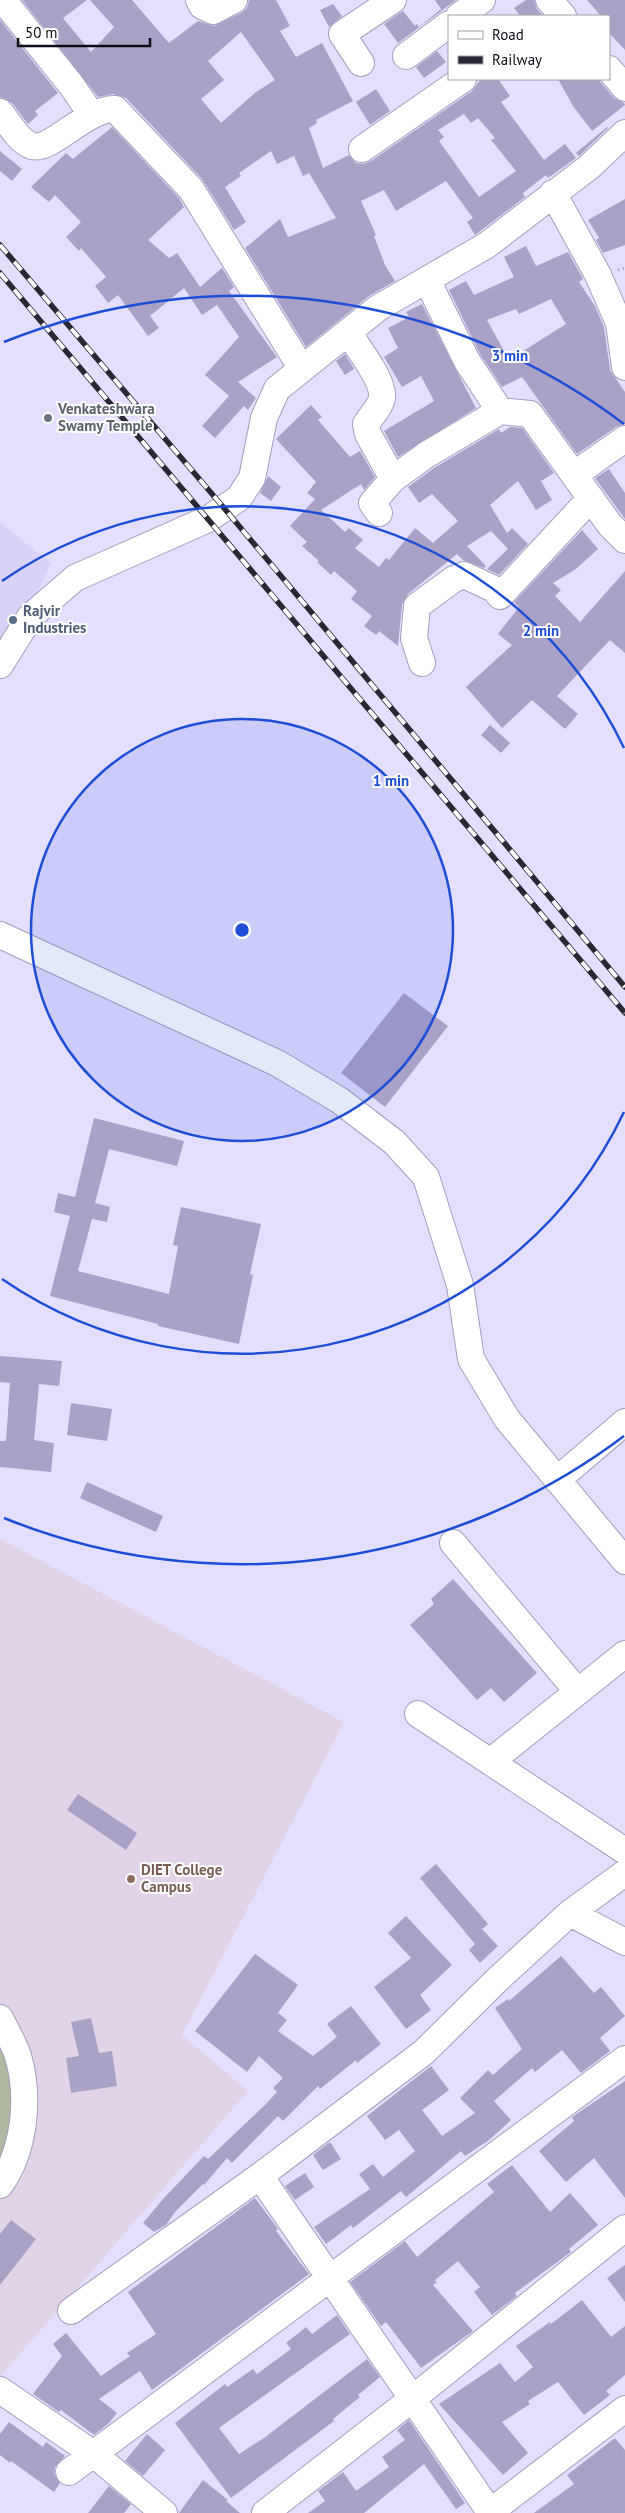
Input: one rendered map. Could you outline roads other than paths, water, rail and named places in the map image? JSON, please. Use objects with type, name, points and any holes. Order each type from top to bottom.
[{"type":"street","points":[[3,0],[72,86],[91,114]]},
{"type":"street","points":[[199,0],[202,6],[213,11],[234,0]]},
{"type":"street","points":[[362,63],[342,34],[393,0]]},
{"type":"street","points":[[460,15],[482,0]]},
{"type":"street","points":[[406,56],[448,25]]},
{"type":"street","points":[[610,70],[625,88]]},
{"type":"street","points":[[362,149],[404,122],[462,80]]},
{"type":"street","points":[[0,112],[20,137],[33,146],[45,146],[91,114],[106,108],[115,109],[191,189],[302,369]]},
{"type":"street","points":[[0,665],[30,617],[75,578],[208,519],[239,498],[252,478],[264,418],[278,389],[378,308],[487,245],[589,167],[625,133]]},
{"type":"street","points":[[553,193],[598,275],[619,323],[625,366]]},
{"type":"street","points":[[427,280],[467,361],[500,411]]},
{"type":"street","points":[[348,332],[378,380],[382,391],[382,399],[366,424],[368,434],[393,479]]},
{"type":"street","points":[[379,513],[372,503],[393,479],[426,454],[500,411],[530,414],[591,498],[620,525]]},
{"type":"street","points":[[575,474],[625,439]]},
{"type":"street","points":[[422,663],[414,638],[417,606],[454,579],[464,575],[494,589],[500,596],[591,498]]},
{"type":"street","points":[[0,935],[277,1063],[339,1100],[394,1142],[426,1177],[460,1285],[471,1359],[507,1419],[625,1562]]},
{"type":"street","points":[[557,1480],[625,1422]]},
{"type":"street","points":[[453,1543],[578,1692]]},
{"type":"street","points":[[490,1762],[625,1654]]},
{"type":"street","points":[[418,1714],[625,1851]]},
{"type":"street","points":[[71,2311],[260,2176],[424,2052],[498,1979],[570,1913],[625,1873]]},
{"type":"street","points":[[570,1913],[625,1942]]},
{"type":"street","points":[[0,2018],[18,2056],[25,2097],[21,2138],[6,2176],[0,2185]]},
{"type":"street","points":[[70,2472],[130,2425],[330,2279],[625,2059]]},
{"type":"street","points":[[260,2176],[490,2513],[625,2409]]},
{"type":"street","points":[[265,2513],[412,2399],[625,2228]]},
{"type":"street","points":[[0,2390],[95,2454],[164,2513]]},
{"type":"railway","points":[[0,245],[224,508],[625,987]]},
{"type":"railway","points":[[0,273],[625,1013]]},
{"type":"place","name":"Venkateshwara Swamy Temple","points":[[48,418]]},
{"type":"place","name":"Rajvir Industries","points":[[13,620]]},
{"type":"place","name":"DIET College Campus","points":[[131,1879]]}]
